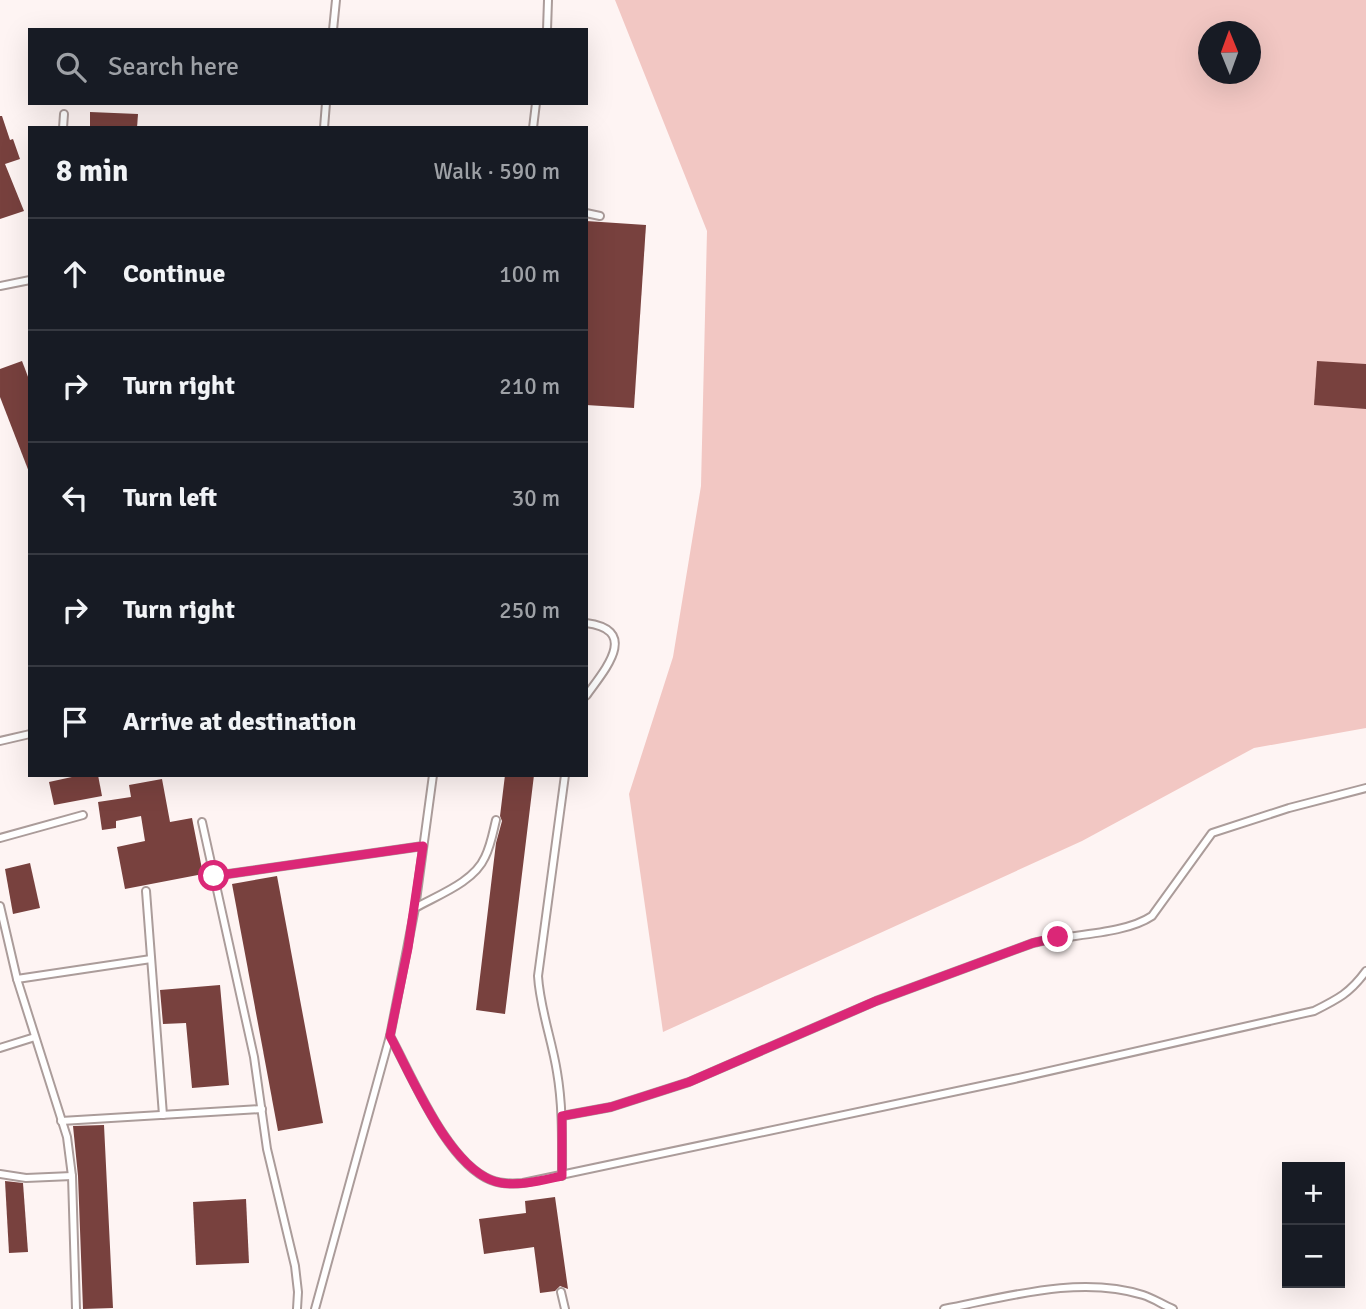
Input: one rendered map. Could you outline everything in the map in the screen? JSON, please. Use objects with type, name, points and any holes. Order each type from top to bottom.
[{"type":"lane","points":[[333,28],[336,0]]},
{"type":"lane","points":[[547,28],[548,0]]},
{"type":"lane","points":[[324,126],[326,105]]},
{"type":"lane","points":[[533,126],[536,105]]},
{"type":"lane","points":[[63,126],[64,114]]},
{"type":"lane","points":[[588,213],[600,216]]},
{"type":"lane","points":[[0,286],[28,280]]},
{"type":"lane","points":[[588,623],[600,625],[607,630],[615,647],[614,657],[588,693]]},
{"type":"lane","points":[[0,741],[28,734]]},
{"type":"lane","points":[[315,1309],[390,1036],[415,908],[433,777]]},
{"type":"lane","points":[[562,1176],[562,1116],[557,1071],[542,1007],[538,976],[565,777]]},
{"type":"lane","points":[[562,1116],[611,1107],[689,1082],[876,1001],[1033,943],[1139,925],[1152,916],[1212,833],[1259,817],[1366,788]]},
{"type":"lane","points":[[0,838],[83,815]]},
{"type":"lane","points":[[415,908],[468,878],[477,870],[485,859],[496,820]]},
{"type":"lane","points":[[202,822],[254,1056],[267,1149],[295,1266],[297,1309]]},
{"type":"lane","points":[[214,876],[423,846]]},
{"type":"lane","points":[[146,891],[163,1115]]},
{"type":"lane","points":[[0,906],[17,979],[67,1137],[72,1176],[76,1309]]},
{"type":"lane","points":[[17,979],[151,959]]},
{"type":"lane","points":[[390,1036],[442,1132],[463,1161],[492,1181],[504,1184],[523,1183],[1014,1079],[1314,1011],[1354,988],[1366,971]]},
{"type":"lane","points":[[0,1048],[35,1037]]},
{"type":"lane","points":[[61,1121],[262,1109]]},
{"type":"lane","points":[[0,1174],[26,1178],[72,1176]]},
{"type":"lane","points":[[944,1309],[1029,1293],[1074,1288],[1106,1288],[1143,1295],[1173,1309]]},
{"type":"lane","points":[[561,1292],[565,1309]]},
{"type":"shaded area","points":[[615,0],[1366,0],[1366,728],[1254,748],[1082,841],[663,1032],[629,794],[673,657],[701,486],[707,231]]},
{"type":"building","points":[[90,112],[138,114],[137,126],[90,126]]},
{"type":"building","points":[[0,116],[20,159],[5,164],[24,211],[0,219]]},
{"type":"building","points":[[588,221],[646,225],[634,408],[588,405]]},
{"type":"building","points":[[22,361],[28,377],[28,469],[0,397],[0,369]]},
{"type":"building","points":[[1317,361],[1366,364],[1366,409],[1314,405]]},
{"type":"building","points":[[72,777],[98,777],[102,796],[54,805],[49,782]]},
{"type":"building","points":[[505,777],[534,777],[505,1014],[476,1010],[496,843],[502,821],[500,816]]},
{"type":"building","points":[[162,779],[170,822],[192,818],[203,874],[125,889],[117,847],[145,841],[141,816],[116,821],[116,828],[102,830],[98,802],[131,797],[129,785]]},
{"type":"building","points":[[30,863],[40,908],[13,914],[5,869]]},
{"type":"building","points":[[277,876],[323,1123],[278,1131],[232,884]]},
{"type":"building","points":[[220,985],[229,1085],[192,1088],[186,1023],[163,1024],[160,990]]},
{"type":"building","points":[[104,1125],[113,1308],[83,1309],[78,1176],[73,1126]]},
{"type":"building","points":[[5,1181],[23,1183],[28,1252],[9,1253]]},
{"type":"building","points":[[555,1197],[568,1289],[560,1286],[555,1291],[540,1293],[534,1247],[484,1254],[479,1219],[526,1213],[525,1201]]},
{"type":"building","points":[[246,1199],[249,1263],[196,1265],[193,1202]]},
{"type":"route","points":[[214,876],[423,846],[415,908],[390,1036],[453,1149],[477,1173],[504,1184],[562,1176],[562,1116],[611,1107],[689,1082],[876,1001],[1033,943],[1058,937]]}]
